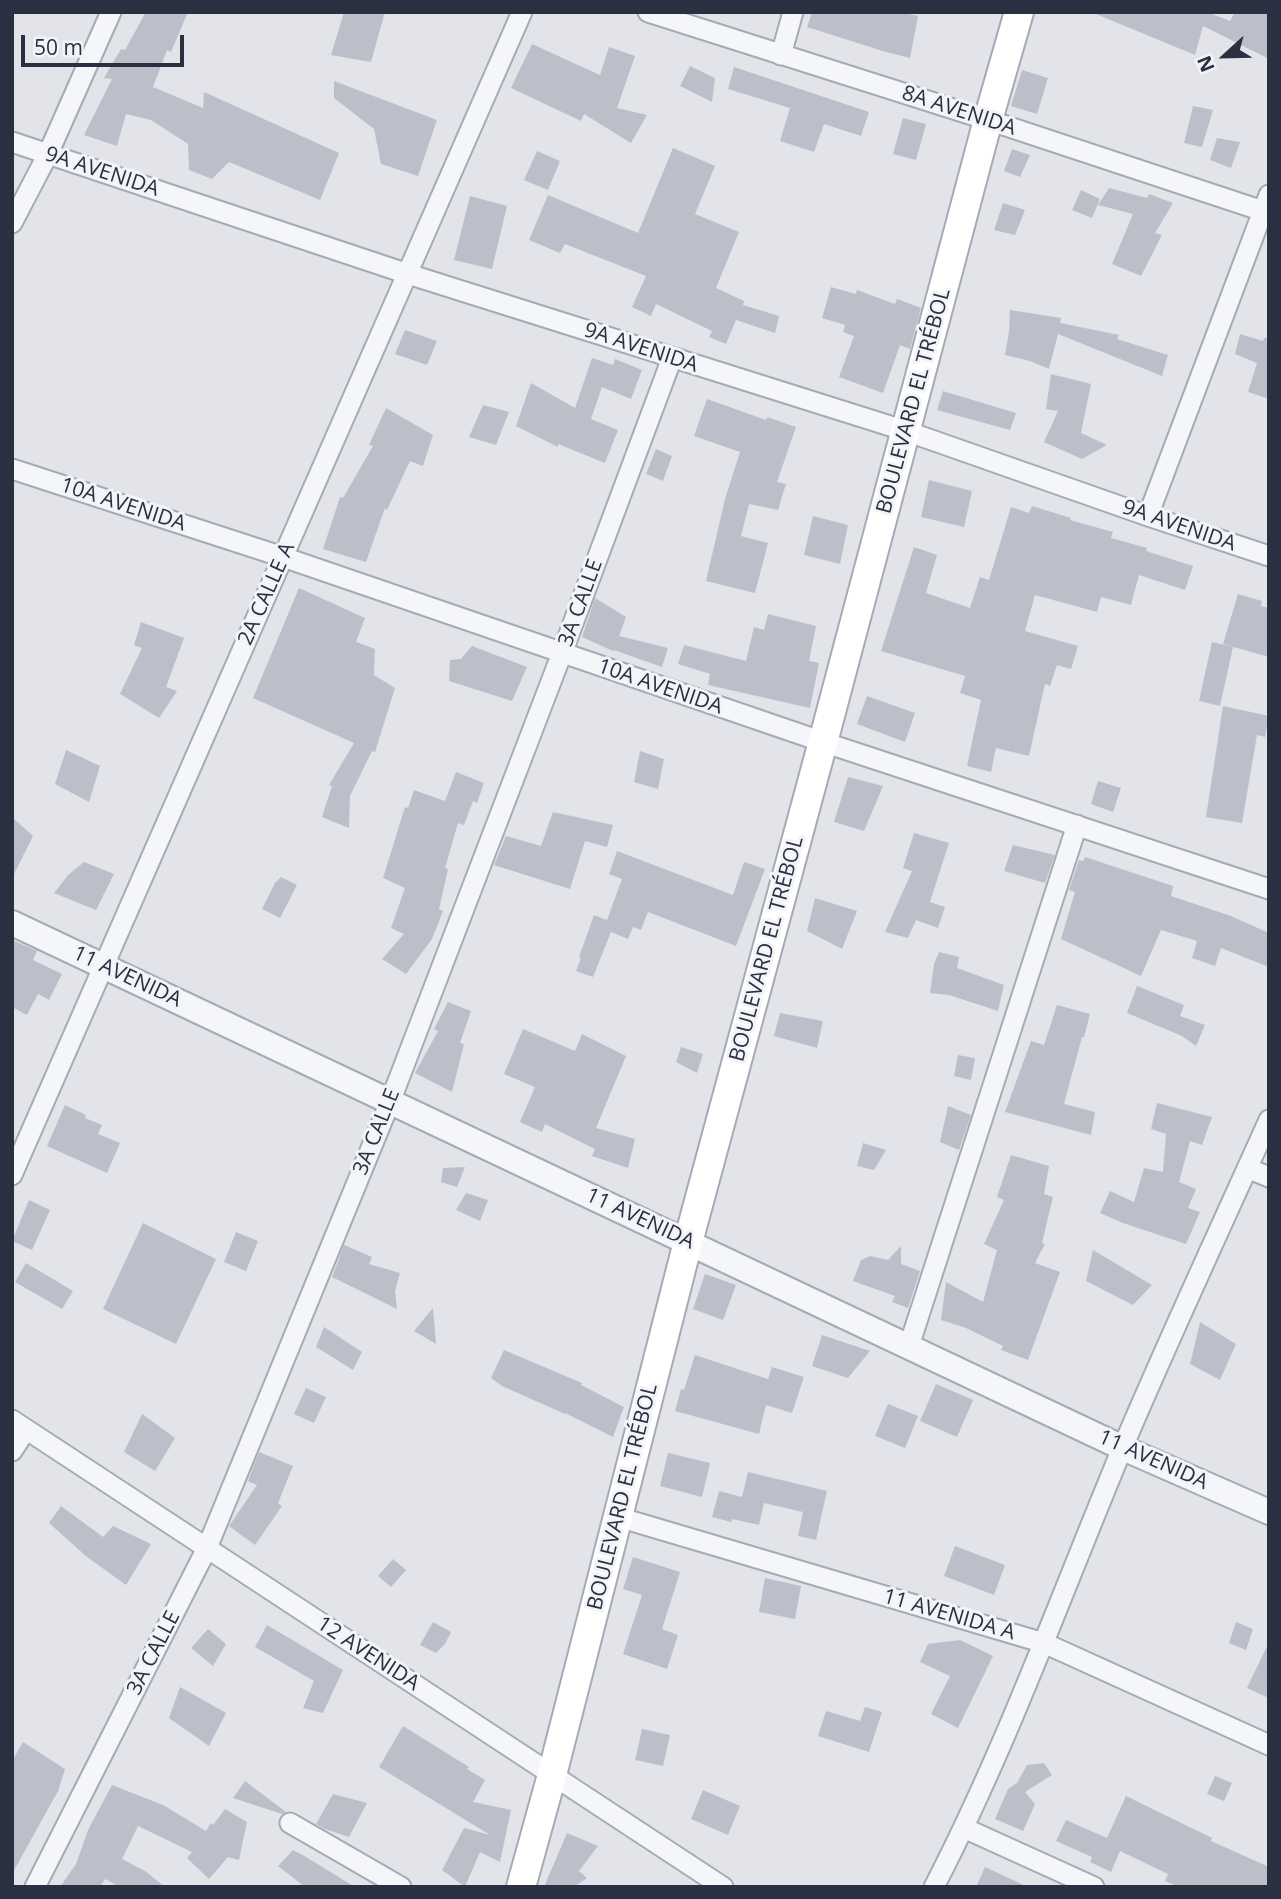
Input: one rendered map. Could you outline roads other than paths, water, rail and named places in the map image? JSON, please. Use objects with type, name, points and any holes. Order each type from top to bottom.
[{"type":"main road","name":"BOULEVARD EL TRÉBOL","points":[[521,1887],[688,1242],[1019,12]]},
{"type":"street","points":[[12,223],[48,154],[111,12]]},
{"type":"street","name":"2A CALLE A","points":[[12,1175],[522,12]]},
{"type":"street","name":"8A AVENIDA","points":[[648,12],[1267,206]]},
{"type":"street","points":[[781,55],[793,12]]},
{"type":"street","name":"9A AVENIDA","points":[[12,142],[408,274],[906,431],[1269,556]]},
{"type":"street","points":[[1148,516],[1267,206]]},
{"type":"street","name":"3A CALLE","points":[[35,1887],[207,1548],[390,1102],[672,358]]},
{"type":"street","name":"10A AVENIDA","points":[[12,469],[283,557],[823,742],[1269,888]]},
{"type":"street","points":[[909,1346],[1077,825]]},
{"type":"street","name":"11 AVENIDA","points":[[12,923],[1123,1448],[1269,1512]]},
{"type":"street","points":[[934,1887],[964,1828],[1044,1643],[1123,1448],[1269,1120]]},
{"type":"street","points":[[1247,1168],[1269,1177]]},
{"type":"street","points":[[12,1451],[19,1425]]},
{"type":"street","name":"12 AVENIDA","points":[[19,1425],[723,1887]]},
{"type":"street","name":"11 AVENIDA A","points":[[618,1517],[1044,1643],[1269,1745]]},
{"type":"street","points":[[290,1823],[401,1887]]},
{"type":"street","points":[[964,1828],[1094,1887]]}]
